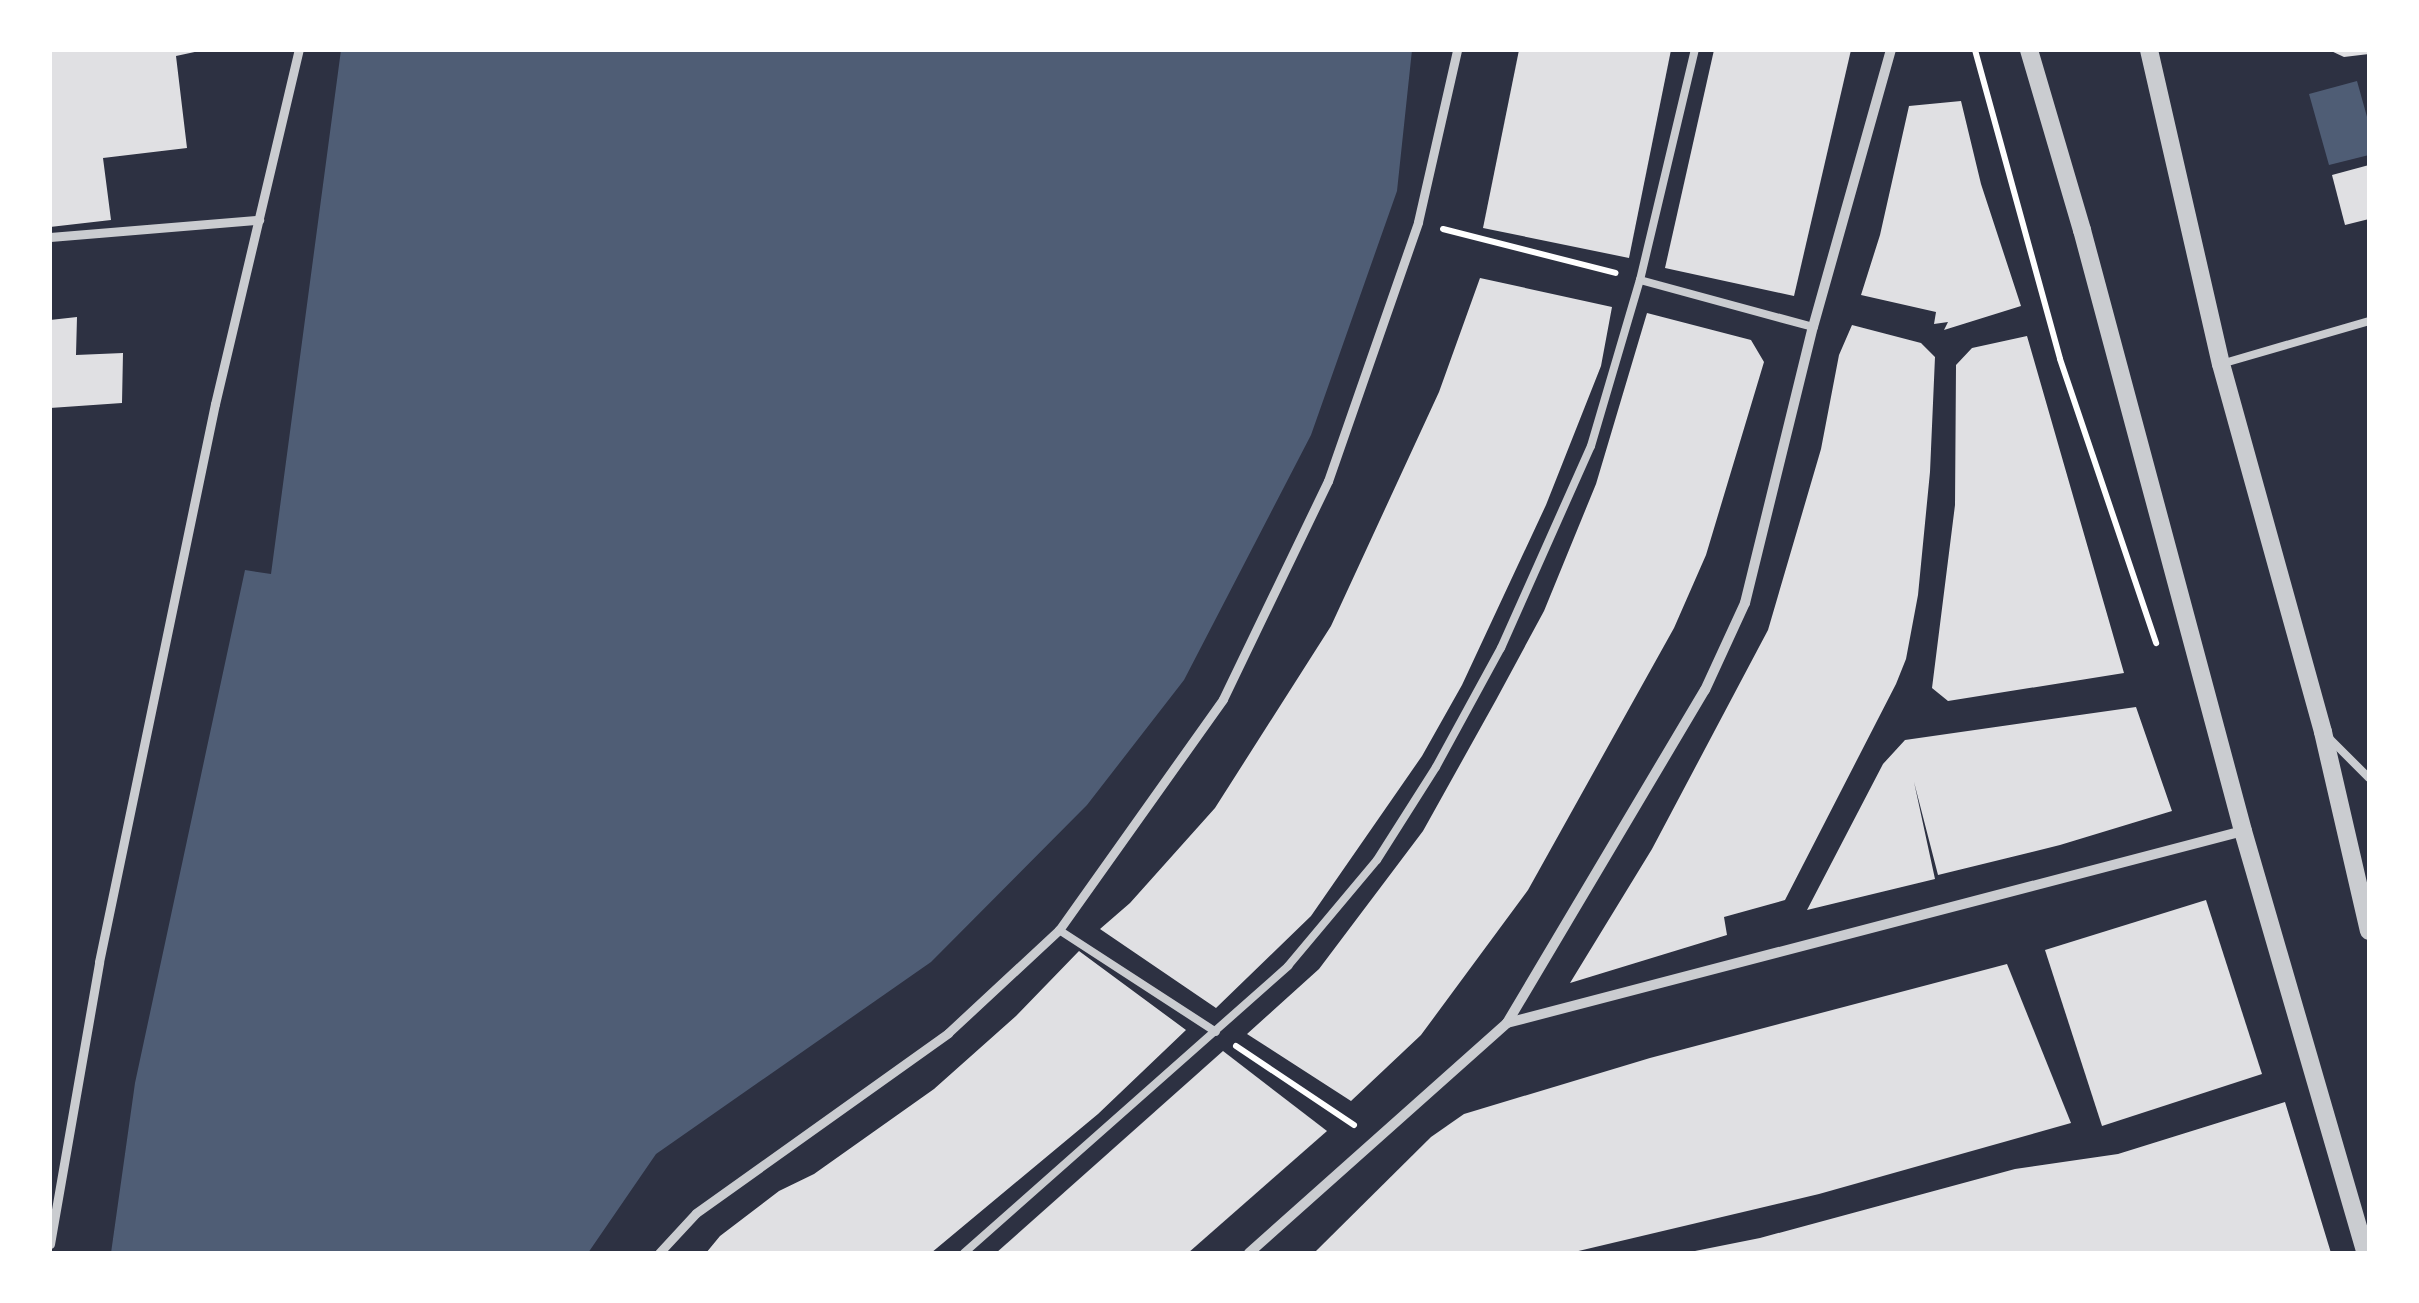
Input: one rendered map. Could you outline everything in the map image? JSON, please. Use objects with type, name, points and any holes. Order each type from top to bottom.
[{"type":"street","points":[[50,1244],[99,962],[215,404],[299,50]]},
{"type":"street","points":[[658,1253],[696,1213],[948,1034],[1059,930],[1222,699],[1328,481],[1418,222],[1457,50]]},
{"type":"street","points":[[1249,1253],[1507,1023],[1705,690],[1745,603],[1814,326],[1890,50]]},
{"type":"street","points":[[2029,50],[2082,230],[2243,831],[2366,1253]]},
{"type":"street","points":[[2150,51],[2221,364],[2323,732],[2369,930]]},
{"type":"street","points":[[50,237],[259,220]]},
{"type":"street","points":[[1507,1023],[2243,831]]},
{"type":"lane","points":[[964,1253],[1288,966],[1376,860],[1443,754],[1501,648],[1584,462],[1640,280],[1694,50]]},
{"type":"lane","points":[[1640,280],[1814,326]]},
{"type":"lane","points":[[2221,364],[2369,321]]},
{"type":"lane","points":[[2323,732],[2369,778]]},
{"type":"lane","points":[[1059,930],[1216,1032]]},
{"type":"path","points":[[1975,50],[2060,359],[2159,653]]},
{"type":"path","points":[[1418,222],[1640,280]]},
{"type":"path","points":[[1216,1032],[1376,1139]]},
{"type":"water","points":[[341,50],[1412,50],[1397,191],[1311,435],[1184,680],[1087,805],[931,962],[656,1154],[588,1253],[111,1253],[135,1083],[245,570],[271,574]]},
{"type":"water","points":[[2357,81],[2369,124],[2369,155],[2329,165],[2309,94]]},
{"type":"building","points":[[50,50],[204,50],[176,56],[187,148],[103,158],[111,220],[50,227]]},
{"type":"building","points":[[1519,50],[1671,50],[1629,258],[1483,228]]},
{"type":"building","points":[[1714,50],[1851,50],[1794,296],[1665,268]]},
{"type":"building","points":[[2329,50],[2369,50],[2369,54],[2344,57]]},
{"type":"building","points":[[1961,101],[1981,184],[2021,306],[1944,330],[1948,322],[1934,324],[1936,312],[1861,295],[1880,235],[1909,106]]},
{"type":"building","points":[[2369,165],[2369,219],[2345,225],[2332,175]]},
{"type":"building","points":[[1480,278],[1612,307],[1601,366],[1546,505],[1462,685],[1422,756],[1311,916],[1216,1008],[1100,929],[1130,903],[1215,808],[1331,626],[1439,392]]},
{"type":"building","points":[[1647,313],[1751,340],[1764,362],[1706,555],[1674,628],[1528,890],[1421,1035],[1351,1101],[1247,1034],[1319,969],[1423,831],[1496,700],[1544,611],[1596,484]]},
{"type":"building","points":[[77,317],[76,355],[123,353],[122,403],[50,408],[50,320]]},
{"type":"building","points":[[1852,325],[1921,343],[1935,357],[1930,472],[1918,595],[1906,659],[1896,684],[1785,900],[1724,917],[1727,935],[1570,983],[1652,849],[1768,630],[1821,449],[1839,355]]},
{"type":"building","points":[[2027,336],[2124,673],[1948,701],[1932,688],[1955,505],[1956,365],[1972,348]]},
{"type":"building","points":[[2136,707],[2172,811],[2060,845],[1938,875],[1914,782],[1935,879],[1807,910],[1883,764],[1905,740]]},
{"type":"building","points":[[2206,900],[2262,1074],[2102,1126],[2045,950]]},
{"type":"building","points":[[1079,951],[1186,1030],[1098,1114],[931,1253],[706,1253],[720,1236],[779,1191],[814,1174],[934,1089],[1016,1016]]},
{"type":"building","points":[[2007,964],[2071,1123],[1819,1194],[1570,1253],[1314,1253],[1431,1137],[1464,1114],[1650,1058]]},
{"type":"building","points":[[1223,1051],[1327,1131],[1188,1253],[996,1253]]},
{"type":"building","points":[[2285,1102],[2331,1253],[1685,1253],[1760,1238],[2015,1169],[2118,1154]]}]
